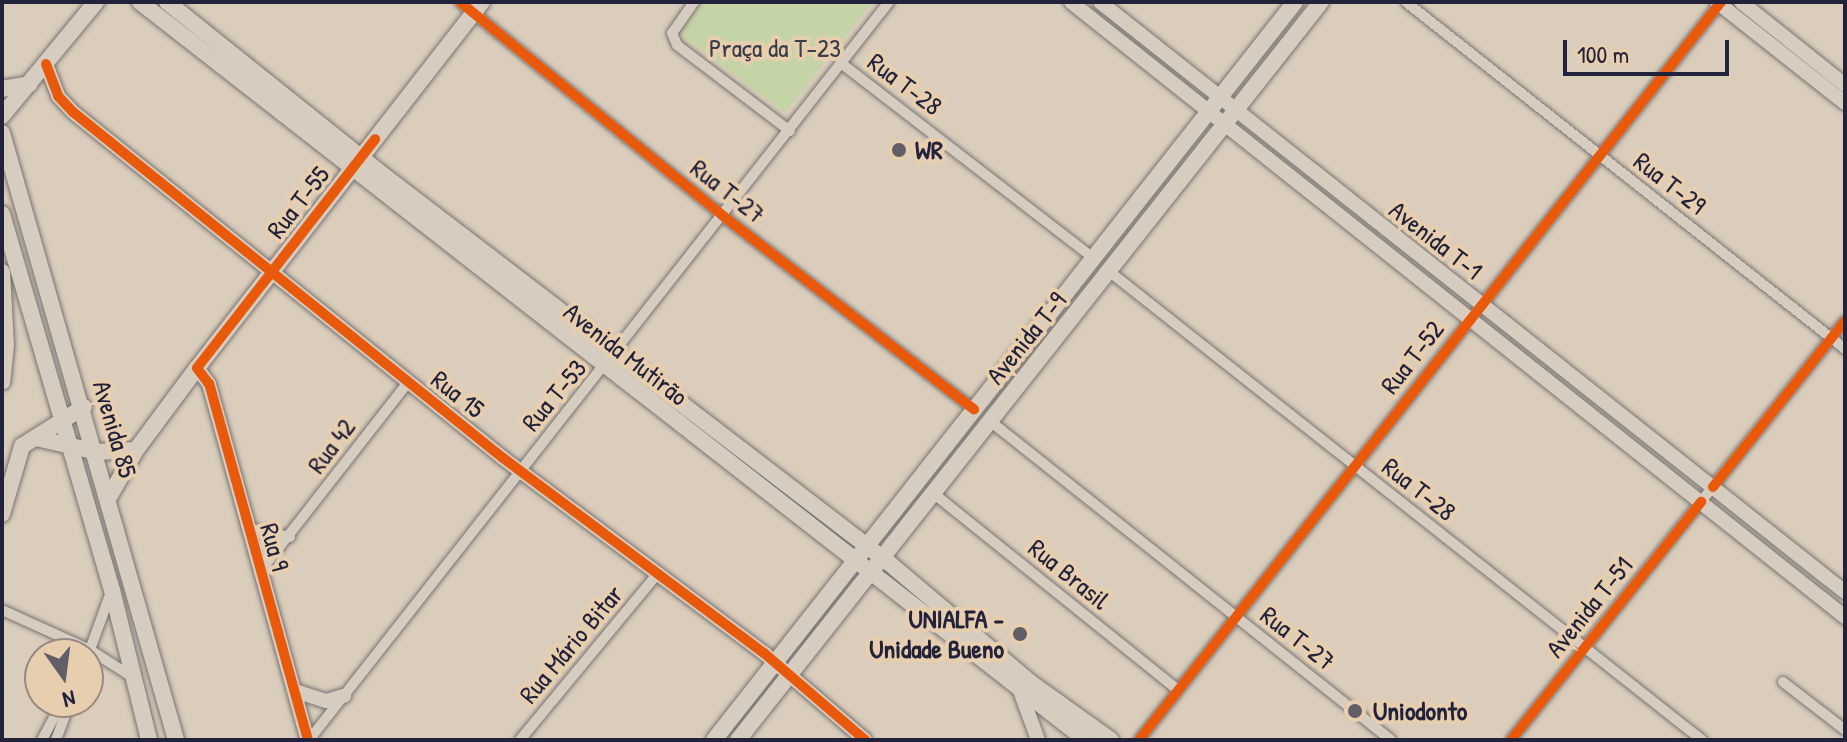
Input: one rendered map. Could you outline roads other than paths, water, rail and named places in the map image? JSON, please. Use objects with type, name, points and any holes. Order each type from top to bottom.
[{"type":"main road","points":[[2,116],[96,2]]},
{"type":"main road","name":"Avenida Mutirão","points":[[140,2],[356,163],[1086,740]]},
{"type":"main road","name":"Avenida Mutirão","points":[[167,2],[356,163]]},
{"type":"main road","name":"Avenida T-1","points":[[1071,2],[1845,617]]},
{"type":"main road","name":"Avenida T-1","points":[[1100,2],[1845,592]]},
{"type":"main road","name":"Avenida T-9","points":[[714,740],[1295,2]]},
{"type":"main road","name":"Avenida T-9","points":[[738,740],[1321,2]]},
{"type":"main road","points":[[1741,2],[1845,85]]},
{"type":"main road","points":[[1719,3],[1845,103]]},
{"type":"main road","name":"Rua T-55","points":[[109,497],[136,450],[356,163],[471,6]]},
{"type":"main road","name":"Rua 15","points":[[46,64],[58,96],[73,112],[655,577],[775,663],[865,740]]},
{"type":"main road","points":[[2,89],[32,83]]},
{"type":"main road","name":"Avenida 85","points":[[2,133],[97,452],[176,740]]},
{"type":"main road","points":[[2,241],[3,218]]},
{"type":"main road","name":"Avenida 85","points":[[3,218],[112,590],[149,740]]},
{"type":"main road","points":[[2,272],[6,345],[2,382]]},
{"type":"main road","name":"Avenida Mutirão","points":[[610,362],[867,546],[1031,683],[1111,740]]},
{"type":"main road","name":"Rua 9","points":[[197,368],[209,384],[259,573],[308,740]]},
{"type":"main road","points":[[2,514],[16,457],[31,438],[63,423],[84,407]]},
{"type":"main road","points":[[31,438],[97,452],[136,450]]},
{"type":"main road","points":[[1019,688],[1038,740]]},
{"type":"main road","points":[[295,691],[326,701],[344,696]]},
{"type":"street","points":[[694,2],[672,33],[677,45],[790,131]]},
{"type":"street","name":"Rua T-53","points":[[308,740],[520,470],[610,362],[889,2]]},
{"type":"street","name":"Rua T-29","points":[[1406,2],[1845,349]]},
{"type":"street","name":"Rua T-52","points":[[1139,740],[1719,3]]},
{"type":"street","name":"Rua T-27","points":[[471,6],[723,216],[974,409]]},
{"type":"street","name":"Rua T-28","points":[[841,63],[1093,258]]},
{"type":"street","name":"Rua T-28","points":[[1110,272],[1702,740]]},
{"type":"street","name":"Avenida T-51","points":[[1511,740],[1845,321]]},
{"type":"street","name":"Rua 42","points":[[259,573],[408,382]]},
{"type":"street","name":"Rua T-27","points":[[990,421],[1391,740]]},
{"type":"street","name":"Rua Brasil","points":[[933,493],[1178,690]]},
{"type":"street","points":[[247,528],[290,537]]},
{"type":"street","name":"Rua Mário Bitar","points":[[520,740],[655,577]]},
{"type":"street","points":[[94,638],[112,590]]},
{"type":"street","points":[[2,610],[58,638]]},
{"type":"street","points":[[104,662],[131,676]]},
{"type":"street","points":[[1783,682],[1845,730]]},
{"type":"street","points":[[42,740],[54,718]]},
{"type":"street","points":[[56,740],[64,718]]},
{"type":"place","name":"WR","points":[[899,150]]},
{"type":"place","name":"UNIALFA - Unidade Bueno","points":[[1020,634]]},
{"type":"place","name":"Uniodonto","points":[[1355,711]]},
{"type":"park label","name":"Praça da T-23","points":[[775,48]]}]
